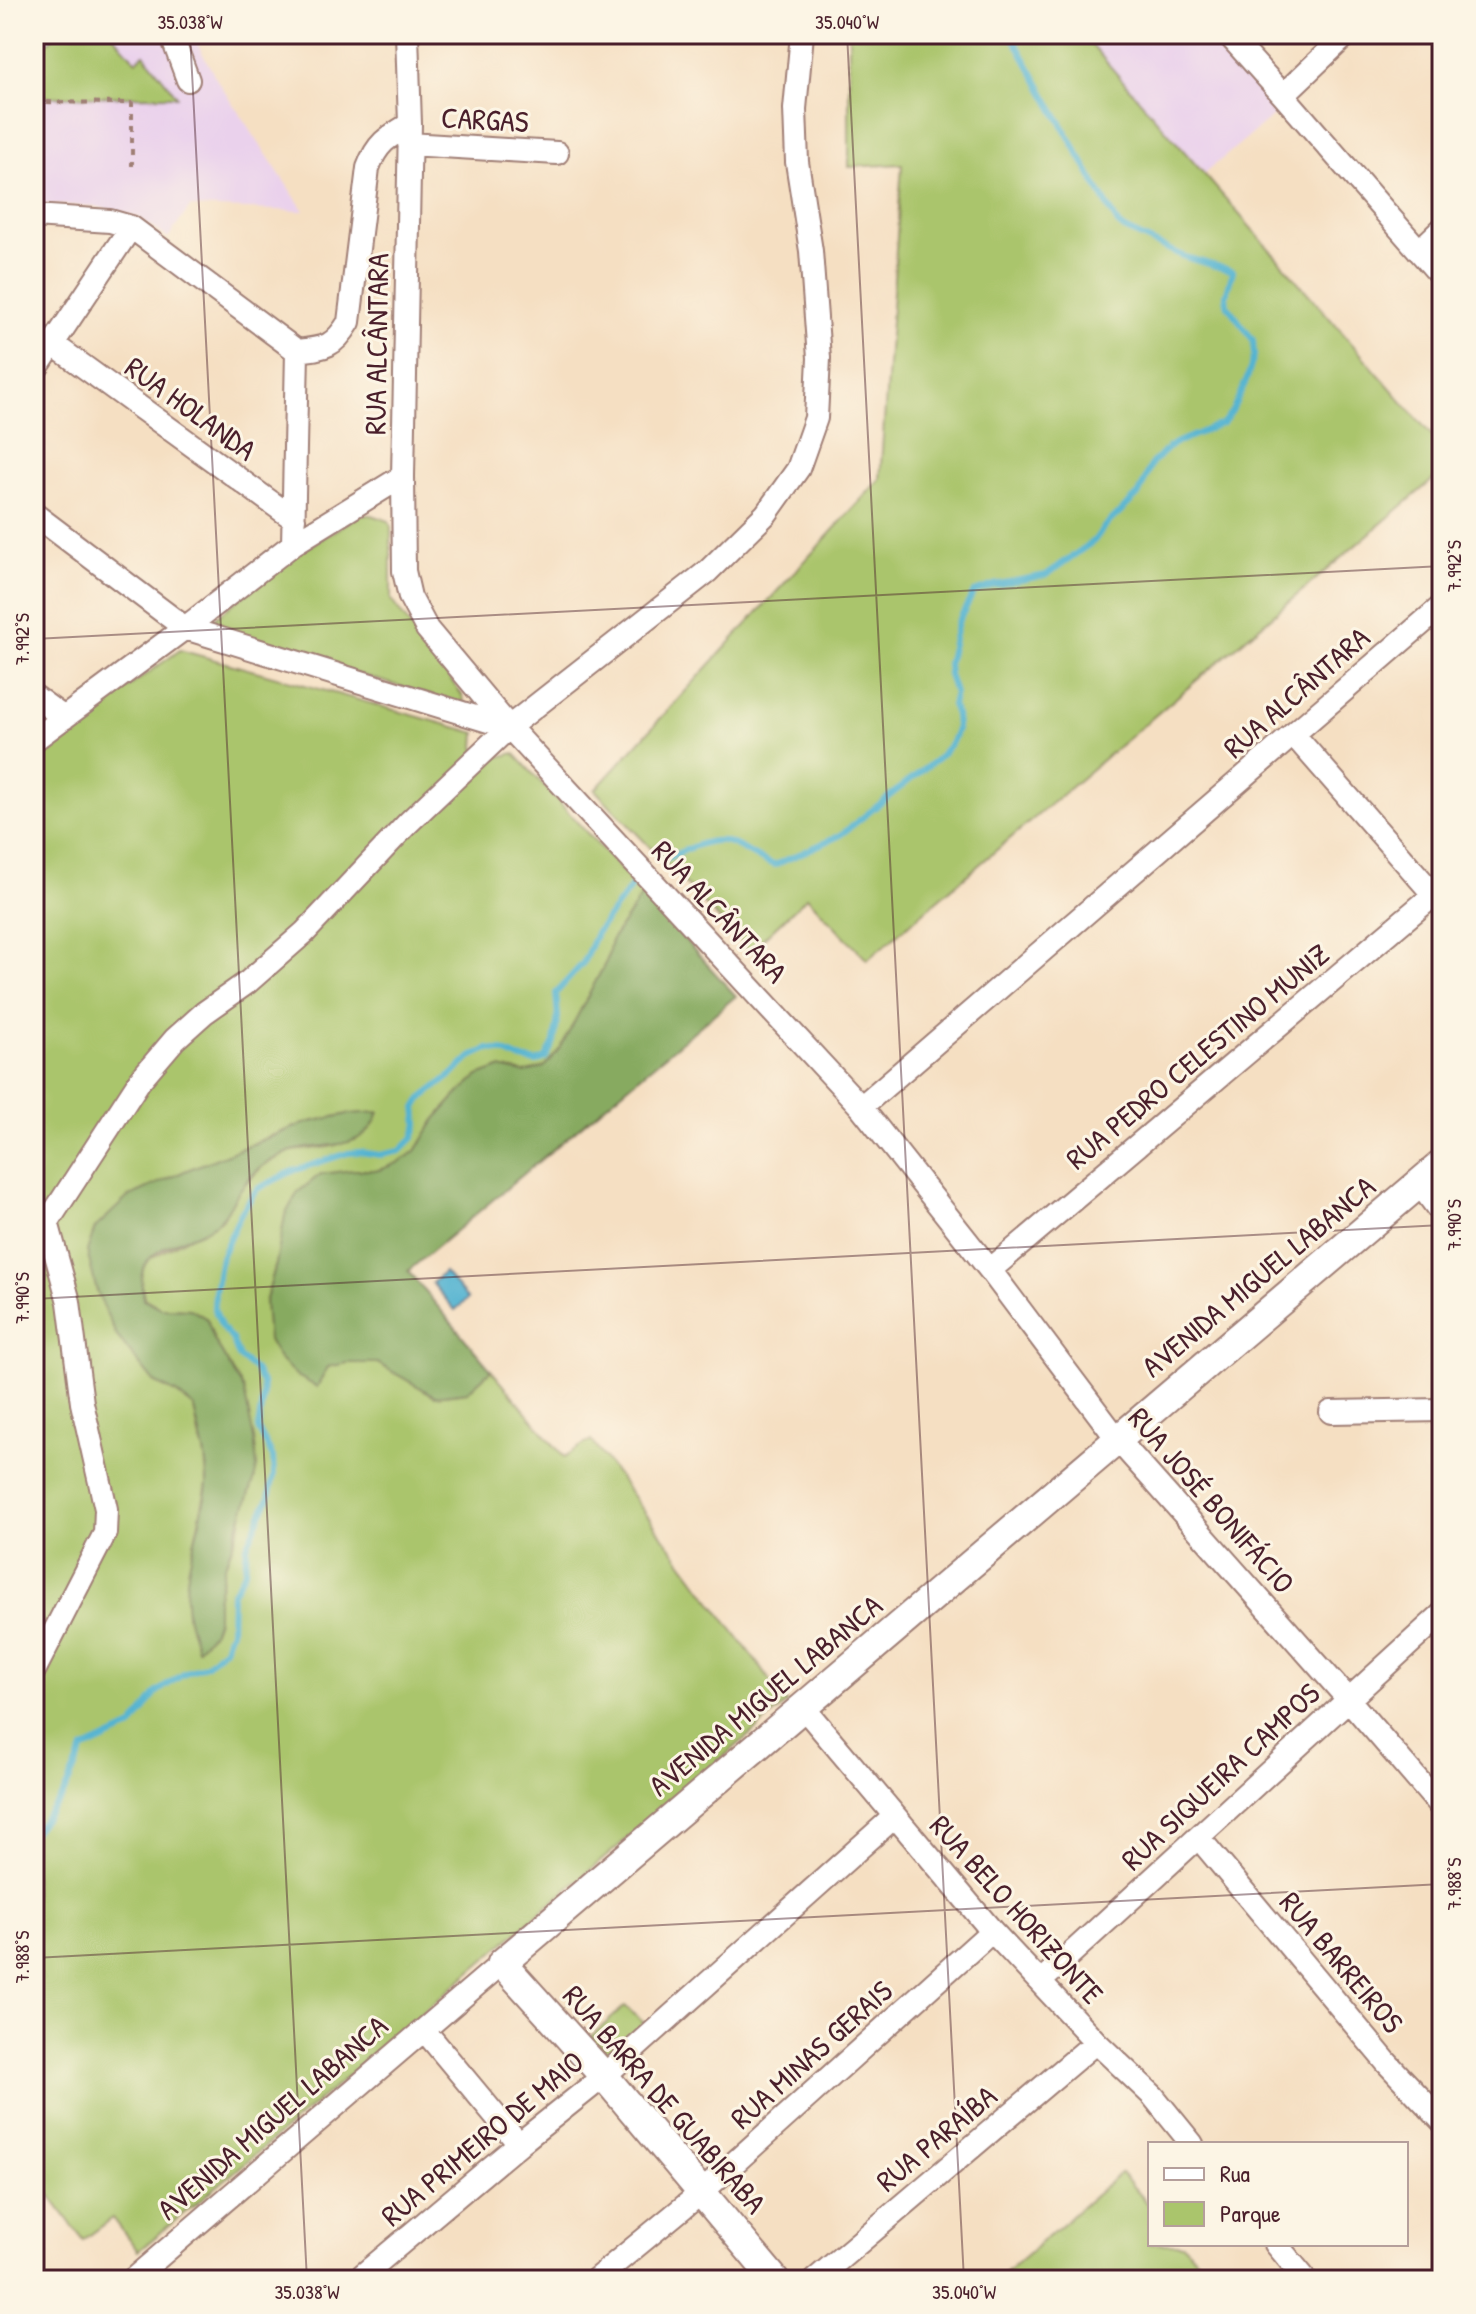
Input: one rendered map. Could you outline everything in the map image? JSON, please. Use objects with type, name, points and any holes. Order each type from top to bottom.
[{"type":"main road","name":"AVENIDA MIGUEL LABANCA","points":[[502,1963],[1442,1164]]},
{"type":"main road","name":"RUA BARRA DE GUABIRABA","points":[[502,1963],[604,2076],[775,2280]]},
{"type":"street","points":[[171,34],[188,80]]},
{"type":"street","name":"RUA ALCÂNTARA","points":[[407,34],[409,134],[403,476],[404,571],[410,597],[427,629],[509,727],[861,1107],[1442,606]]},
{"type":"street","points":[[34,1243],[140,1080],[175,1039],[305,932],[408,823],[509,727],[708,571],[766,514],[798,469],[816,418],[819,358],[811,251],[797,162],[795,109],[802,34]]},
{"type":"street","points":[[1228,34],[1442,277]]},
{"type":"street","points":[[1283,95],[1347,34]]},
{"type":"street","points":[[34,216],[110,221],[131,227],[297,351],[323,348],[339,339],[349,322],[368,168],[374,151],[388,137],[409,134]]},
{"type":"street","name":"CARGAS","points":[[409,134],[557,153]]},
{"type":"street","points":[[34,372],[131,227]]},
{"type":"street","points":[[1419,251],[1442,229]]},
{"type":"street","name":"RUA HOLANDA","points":[[54,345],[294,519]]},
{"type":"street","points":[[293,544],[297,351]]},
{"type":"street","points":[[34,740],[293,544],[403,476]]},
{"type":"street","points":[[34,514],[185,628],[509,727]]},
{"type":"street","points":[[34,696],[64,718]]},
{"type":"street","points":[[1293,734],[1439,896]]},
{"type":"street","name":"RUA PEDRO CELESTINO MUNIZ","points":[[990,1270],[1439,896]]},
{"type":"street","name":"RUA JOSÉ BONIFÁCIO","points":[[861,1107],[990,1270],[1118,1440],[1442,1808]]},
{"type":"street","points":[[1419,1183],[1442,1214]]},
{"type":"street","points":[[34,1671],[105,1533],[106,1509],[82,1403],[69,1302],[47,1222]]},
{"type":"street","points":[[1331,1412],[1442,1410]]},
{"type":"street","name":"RUA SIQUEIRA CAMPOS","points":[[1040,1982],[1442,1614]]},
{"type":"street","name":"RUA BELO HORIZONTE","points":[[803,1707],[992,1931],[1096,2042],[1153,2096],[1190,2142]]},
{"type":"street","name":"RUA PRIMEIRO DE MAIO","points":[[357,2280],[604,2076],[894,1817]]},
{"type":"street","name":"RUA BARREIROS","points":[[1199,1838],[1387,2063],[1442,2121]]},
{"type":"street","name":"RUA MINAS GERAIS","points":[[595,2280],[702,2192],[992,1931]]},
{"type":"street","name":"AVENIDA MIGUEL LABANCA","points":[[148,2276],[502,1963]]},
{"type":"street","points":[[425,2031],[519,2144]]},
{"type":"street","name":"RUA PARAÍBA","points":[[815,2280],[1096,2042]]},
{"type":"street","points":[[1278,2246],[1306,2280]]},
{"type":"path","points":[[34,102],[132,103],[132,166]]},
{"type":"shaded area","points":[[34,34],[192,34],[217,80],[304,211],[190,207],[168,238],[138,217],[94,206],[34,204]]},
{"type":"shaded area","points":[[1082,34],[1216,34],[1280,110],[1205,173]]},
{"type":"green space","points":[[57,34],[112,34],[136,61],[144,54],[177,96],[34,97],[34,54]]},
{"type":"green space","points":[[849,34],[1082,34],[1442,447],[1442,472],[867,960],[807,897],[750,951],[595,790],[880,479],[902,164],[849,167]]},
{"type":"green space","points":[[360,515],[389,521],[391,600],[462,695],[462,705],[202,628],[300,552]]},
{"type":"green space","points":[[180,650],[476,733],[475,748],[491,759],[514,753],[643,894],[611,941],[607,960],[560,1050],[544,1068],[524,1073],[500,1068],[478,1076],[435,1120],[416,1151],[397,1164],[379,1170],[353,1170],[276,1264],[265,1303],[328,1367],[347,1363],[377,1363],[435,1396],[467,1392],[491,1370],[564,1457],[591,1440],[787,1703],[138,2251],[113,2218],[83,2240],[48,2193],[34,2203],[34,755]],"holes":[[[348,1114],[357,1139],[329,1147],[291,1151],[264,1165],[241,1188],[221,1220],[147,1260],[140,1275],[144,1298],[161,1308],[190,1309],[207,1319],[214,1340],[244,1390],[248,1415],[241,1523],[224,1568],[217,1600],[217,1619],[212,1633],[198,1648],[187,1613],[188,1572],[207,1484],[205,1453],[194,1406],[154,1382],[128,1197],[306,1123]]]},
{"type":"green space","points":[[643,894],[736,996],[408,1271],[491,1370],[467,1392],[435,1396],[377,1363],[347,1363],[328,1367],[317,1387],[297,1376],[279,1359],[268,1340],[265,1303],[285,1215],[298,1192],[321,1174],[379,1170],[416,1151],[435,1120],[478,1076],[500,1068],[524,1073],[544,1067],[560,1049],[607,960],[611,941]]},
{"type":"green space","points":[[379,1112],[364,1135],[353,1141],[289,1152],[267,1163],[245,1184],[220,1220],[160,1250],[146,1263],[142,1272],[144,1299],[161,1308],[190,1309],[207,1319],[214,1340],[244,1390],[255,1444],[257,1467],[254,1481],[224,1568],[217,1600],[217,1619],[212,1633],[197,1649],[186,1597],[189,1565],[207,1475],[194,1407],[154,1382],[116,1335],[97,1292],[87,1251],[95,1228],[128,1197],[306,1123],[348,1114]]},
{"type":"green space","points":[[625,2006],[644,2023],[605,2058],[588,2039]]},
{"type":"green space","points":[[1121,2173],[1148,2204],[1148,2246],[1185,2246],[1214,2280],[997,2280]]},
{"type":"water","points":[[444,1272],[468,1299],[455,1310],[432,1283]]},
{"type":"waterway","points":[[662,860],[700,844],[723,841],[775,865],[839,836],[938,758],[952,742],[957,729],[952,705],[955,693],[948,664],[958,622],[974,592],[1046,575],[1094,541],[1104,527],[1139,494],[1152,463],[1173,444],[1223,423],[1247,379],[1254,356],[1253,340],[1227,305],[1226,295],[1233,271],[1185,257],[1118,224],[1011,34]]},
{"type":"waterway","points":[[34,1831],[63,1795],[83,1750],[132,1727],[157,1692],[185,1673],[206,1665],[224,1648],[231,1631],[232,1594],[245,1571],[247,1546],[269,1497],[274,1476],[273,1457],[258,1429],[262,1383],[255,1370],[239,1357],[214,1308],[221,1257],[241,1213],[257,1189],[293,1171],[348,1153],[380,1155],[400,1151],[413,1138],[418,1124],[416,1108],[422,1098],[471,1057],[488,1049],[536,1062],[546,1058],[554,1042],[558,1017],[556,993],[583,963],[596,933],[632,886]]}]
